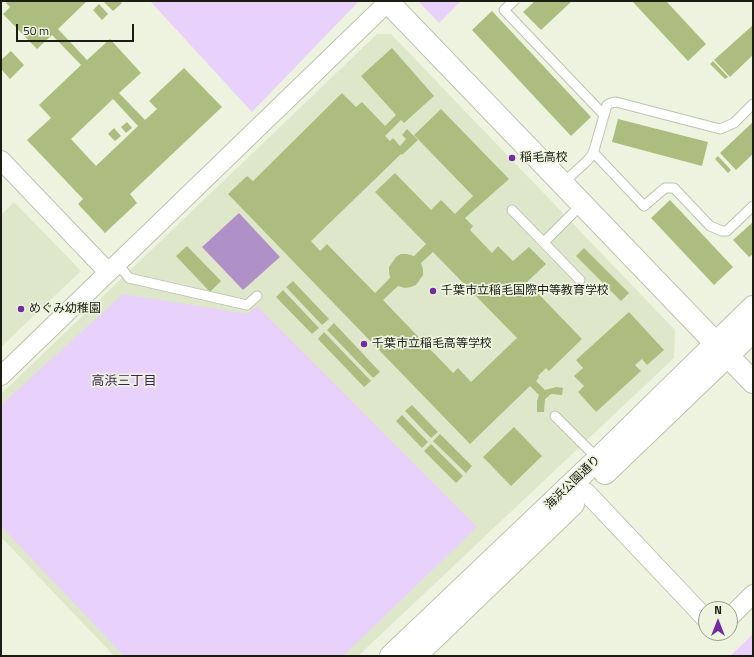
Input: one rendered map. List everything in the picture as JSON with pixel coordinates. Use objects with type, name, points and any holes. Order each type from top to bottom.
[{"type":"street","points":[[1,376],[388,1],[753,382]]},
{"type":"street","points":[[1,160],[113,268]]},
{"type":"street","name":"海浜公園通り","points":[[415,656],[586,492],[721,349],[753,307]]},
{"type":"street","name":"海浜公園通り","points":[[391,656],[598,459],[721,349],[753,331]]},
{"type":"street","points":[[586,492],[698,611]]},
{"type":"street","points":[[738,609],[753,594]]},
{"type":"lane","points":[[514,1],[504,10],[604,115]]},
{"type":"lane","points":[[563,183],[587,161],[593,152],[607,105],[616,102],[720,129],[727,127],[734,122],[753,104]]},
{"type":"lane","points":[[593,152],[644,206],[665,188],[674,188],[710,226],[722,231],[727,231],[753,206]]},
{"type":"lane","points":[[544,242],[583,203]]},
{"type":"lane","points":[[512,210],[580,280]]},
{"type":"lane","points":[[113,268],[129,278],[247,305],[257,296]]},
{"type":"lane","points":[[555,416],[598,459]]},
{"type":"shaded area","points":[[150,1],[359,1],[252,112]]},
{"type":"shaded area","points":[[418,1],[461,1],[439,23]]},
{"type":"shaded area","name":"千葉市立稲毛高等学校","points":[[377,34],[391,34],[675,330],[674,358],[358,656],[114,656],[1,537],[1,394]]},
{"type":"shaded area","name":"めぐみ幼稚園","points":[[14,202],[81,271],[1,347],[1,215]]},
{"type":"shaded area","points":[[239,213],[280,257],[243,290],[202,247]]},
{"type":"shaded area","points":[[123,294],[248,314],[257,306],[477,527],[343,656],[124,656],[1,526],[1,405]]},
{"type":"shaded area","points":[[753,634],[753,656],[730,656]]},
{"type":"building","points":[[8,1],[87,1],[58,29],[87,60],[110,39],[141,73],[119,93],[145,120],[157,109],[149,101],[184,68],[222,107],[130,194],[137,203],[105,233],[78,204],[83,199],[27,140],[51,118],[39,105],[81,65],[52,35],[37,49],[3,14],[10,7],[6,3]],"holes":[[[113,99],[138,126],[96,166],[71,139]]]},
{"type":"building","points":[[103,1],[120,1],[122,3],[113,11]]},
{"type":"building","points":[[535,1],[572,1],[541,30],[523,12]]},
{"type":"building","points":[[632,1],[666,1],[706,44],[688,61]]},
{"type":"building","points":[[99,4],[108,14],[102,20],[93,10]]},
{"type":"building","points":[[492,11],[591,117],[571,136],[472,30]]},
{"type":"building","points":[[753,25],[753,55],[730,77],[714,60]]},
{"type":"building","points":[[392,48],[434,96],[404,123],[401,120],[385,136],[390,141],[393,138],[400,146],[406,139],[402,135],[407,129],[418,140],[402,155],[401,154],[311,241],[320,251],[327,244],[375,293],[390,278],[389,267],[396,257],[401,254],[414,256],[426,244],[375,192],[395,173],[431,210],[441,200],[455,214],[473,196],[414,135],[441,109],[509,179],[465,218],[473,226],[470,230],[492,253],[498,246],[513,261],[529,247],[546,264],[527,282],[582,339],[549,371],[546,368],[538,376],[539,377],[536,381],[545,390],[556,387],[563,388],[562,395],[551,394],[545,399],[544,412],[537,412],[537,401],[539,395],[530,386],[470,444],[228,194],[247,176],[253,181],[342,93],[356,107],[362,102],[385,126],[396,115],[361,76]],"holes":[[[433,252],[517,338],[471,382],[458,368],[453,373],[383,300],[398,286],[405,288],[416,285],[423,275],[421,263]]]},
{"type":"building","points":[[11,51],[24,65],[10,79],[1,69],[1,60]]},
{"type":"building","points":[[713,61],[728,77],[725,79],[710,64]]},
{"type":"building","points":[[618,119],[708,142],[702,166],[612,142]]},
{"type":"building","points":[[127,122],[132,128],[126,133],[121,127]]},
{"type":"building","points":[[753,122],[753,154],[736,170],[720,153]]},
{"type":"building","points":[[114,128],[121,136],[115,141],[108,134]]},
{"type":"building","points":[[718,156],[731,170],[728,173],[715,159]]},
{"type":"building","points":[[670,200],[733,267],[714,285],[651,218]]},
{"type":"building","points":[[753,222],[753,254],[749,257],[733,240]]},
{"type":"building","points":[[187,246],[221,281],[210,292],[176,256]]},
{"type":"building","points":[[584,248],[629,293],[621,301],[576,256]]},
{"type":"building","points":[[293,281],[329,319],[322,325],[286,287]]},
{"type":"building","points":[[283,290],[319,328],[312,334],[276,297]]},
{"type":"building","points":[[629,312],[664,350],[647,365],[642,359],[635,365],[641,371],[596,412],[578,392],[584,386],[574,376],[583,368],[576,360]]},
{"type":"building","points":[[334,323],[380,372],[373,378],[327,330]]},
{"type":"building","points":[[324,332],[371,381],[364,387],[318,339]]},
{"type":"building","points":[[412,405],[438,432],[431,438],[405,411]]},
{"type":"building","points":[[402,415],[428,442],[422,448],[396,421]]},
{"type":"building","points":[[514,427],[542,456],[511,486],[483,457]]},
{"type":"building","points":[[440,434],[472,466],[466,473],[433,441]]},
{"type":"building","points":[[431,444],[463,476],[456,483],[424,451]]},
{"type":"place","name":"稲毛高校","points":[[512,158]]},
{"type":"place","name":"千葉市立稲毛国際中等教育学校","points":[[433,291]]},
{"type":"place","name":"めぐみ幼稚園","points":[[21,309]]},
{"type":"place","name":"千葉市立稲毛高等学校","points":[[364,344]]},
{"type":"district","name":"高浜三丁目","points":[[124,382]]}]
